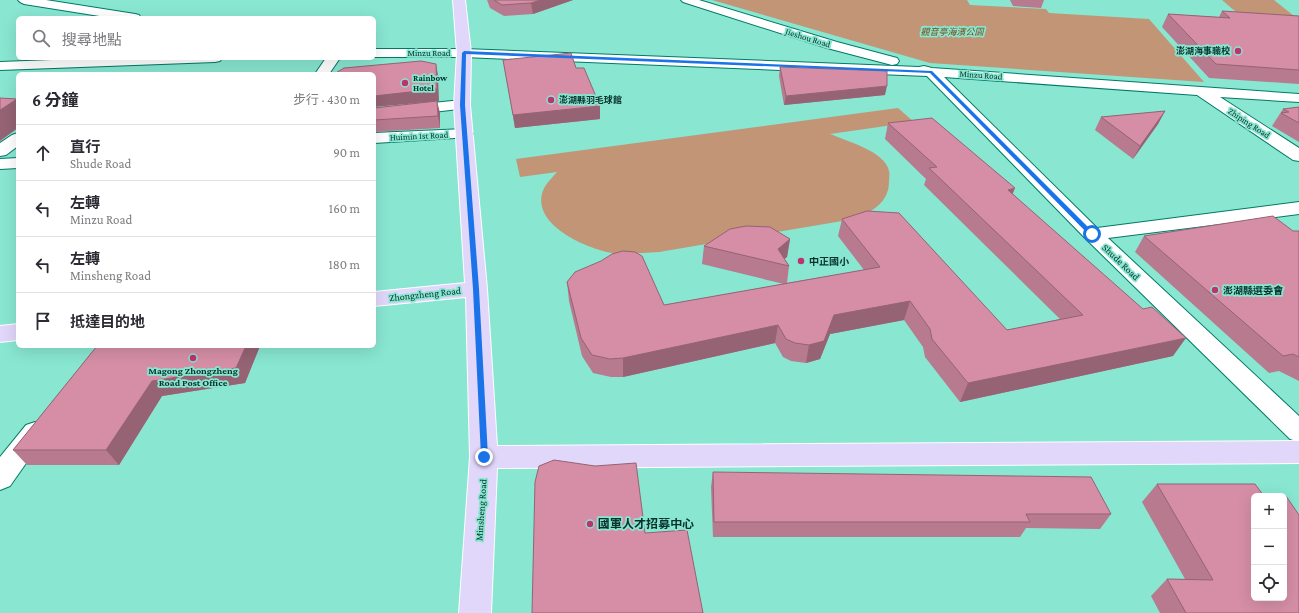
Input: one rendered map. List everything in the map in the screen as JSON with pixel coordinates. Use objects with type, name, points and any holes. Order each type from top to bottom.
[{"type":"main road","name":"Minsheng Road","points":[[459,0],[464,53],[462,105],[476,289],[484,457],[475,613]]},
{"type":"main road","name":"Zhongzheng Road","points":[[376,299],[476,289]]},
{"type":"main road","points":[[0,334],[16,332]]},
{"type":"main road","points":[[484,457],[1299,452]]},
{"type":"street","points":[[24,0],[123,16]]},
{"type":"street","name":"Jieshou Road","points":[[686,0],[832,45],[931,72]]},
{"type":"street","name":"Minzu Road","points":[[376,53],[464,53],[931,72],[1299,98]]},
{"type":"street","points":[[0,66],[166,60]]},
{"type":"street","points":[[323,72],[332,60]]},
{"type":"street","points":[[105,72],[118,62]]},
{"type":"street","name":"Shude Road","points":[[931,72],[1092,234],[1299,432]]},
{"type":"street","name":"Zhiping Road","points":[[1200,91],[1299,156]]},
{"type":"street","points":[[376,114],[462,105]]},
{"type":"street","name":"Huimin 1st Road","points":[[376,138],[464,134]]},
{"type":"street","points":[[0,151],[16,139]]},
{"type":"street","points":[[0,164],[16,163]]},
{"type":"street","points":[[1092,234],[1299,208]]},
{"type":"street","points":[[0,478],[47,415]]},
{"type":"green space","name":"觀音亭海濱公園","points":[[712,0],[967,0],[970,5],[1046,9],[1049,13],[1149,19],[1204,82],[930,63]]},
{"type":"green space","points":[[1222,0],[1274,0],[1299,20],[1249,23]]},
{"type":"green space","points":[[898,108],[914,122],[830,134],[873,152],[886,164],[889,171],[887,194],[884,199],[876,207],[860,218],[659,252],[613,253],[602,251],[590,247],[565,234],[554,226],[546,216],[542,206],[542,194],[544,188],[557,172],[520,177],[516,159]]},
{"type":"building","points":[[494,0],[541,0],[531,3],[502,5]]},
{"type":"building","points":[[1222,11],[1299,16],[1299,70],[1216,64],[1168,14],[1230,18]]},
{"type":"building","name":"澎湖縣羽毛球館","points":[[571,53],[576,68],[584,68],[600,106],[513,115],[503,60]]},
{"type":"building","points":[[421,61],[436,64],[437,89],[376,96],[376,72],[337,72],[344,68]]},
{"type":"building","points":[[780,67],[887,71],[887,86],[786,96]]},
{"type":"building","points":[[0,98],[16,99],[16,100],[0,110]]},
{"type":"building","points":[[437,101],[438,116],[376,120],[376,108]]},
{"type":"building","points":[[1299,107],[1299,123],[1281,113],[1289,112],[1283,109]]},
{"type":"building","points":[[1165,111],[1140,146],[1101,117]]},
{"type":"building","points":[[932,118],[1015,188],[1008,190],[1143,309],[1152,307],[1186,338],[968,383],[932,339],[930,329],[910,301],[834,315],[824,341],[809,345],[795,343],[786,339],[778,325],[623,358],[610,359],[592,355],[581,338],[567,282],[575,272],[601,261],[612,254],[623,251],[635,252],[642,256],[664,305],[880,267],[842,219],[867,211],[899,213],[1007,330],[1083,315],[929,168],[937,167],[888,123]]},
{"type":"building","points":[[1273,216],[1293,231],[1299,231],[1299,357],[1293,354],[1283,356],[1144,236]]},
{"type":"building","points":[[746,226],[770,227],[790,239],[778,249],[789,266],[704,246],[730,229]]},
{"type":"building","points":[[95,348],[245,348],[236,368],[152,381],[106,450],[13,450]]},
{"type":"building","name":"國軍人才招募中心","points":[[554,460],[595,466],[636,463],[645,533],[687,530],[703,613],[532,613],[535,482],[539,466]]},
{"type":"building","points":[[713,472],[1091,477],[1111,514],[1026,514],[1030,522],[714,522]]},
{"type":"building","points":[[1157,484],[1255,484],[1262,493],[1251,493],[1251,601],[1287,601],[1287,497],[1299,515],[1299,613],[1186,613],[1167,579],[1213,580]]},
{"type":"place","name":"澎湖海事職校","points":[[1238,51]]},
{"type":"place","name":"Rainbow Hotel","points":[[405,83]]},
{"type":"place","name":"澎湖縣羽毛球館","points":[[551,100]]},
{"type":"place","name":"中正國小","points":[[801,261]]},
{"type":"place","name":"澎湖縣選委會","points":[[1215,290]]},
{"type":"place","name":"Magong Zhongzheng Road Post Office","points":[[193,358]]},
{"type":"place","name":"國軍人才招募中心","points":[[590,524]]},
{"type":"route","points":[[484,457],[476,289],[462,105],[464,53],[931,72],[1092,234]]}]
